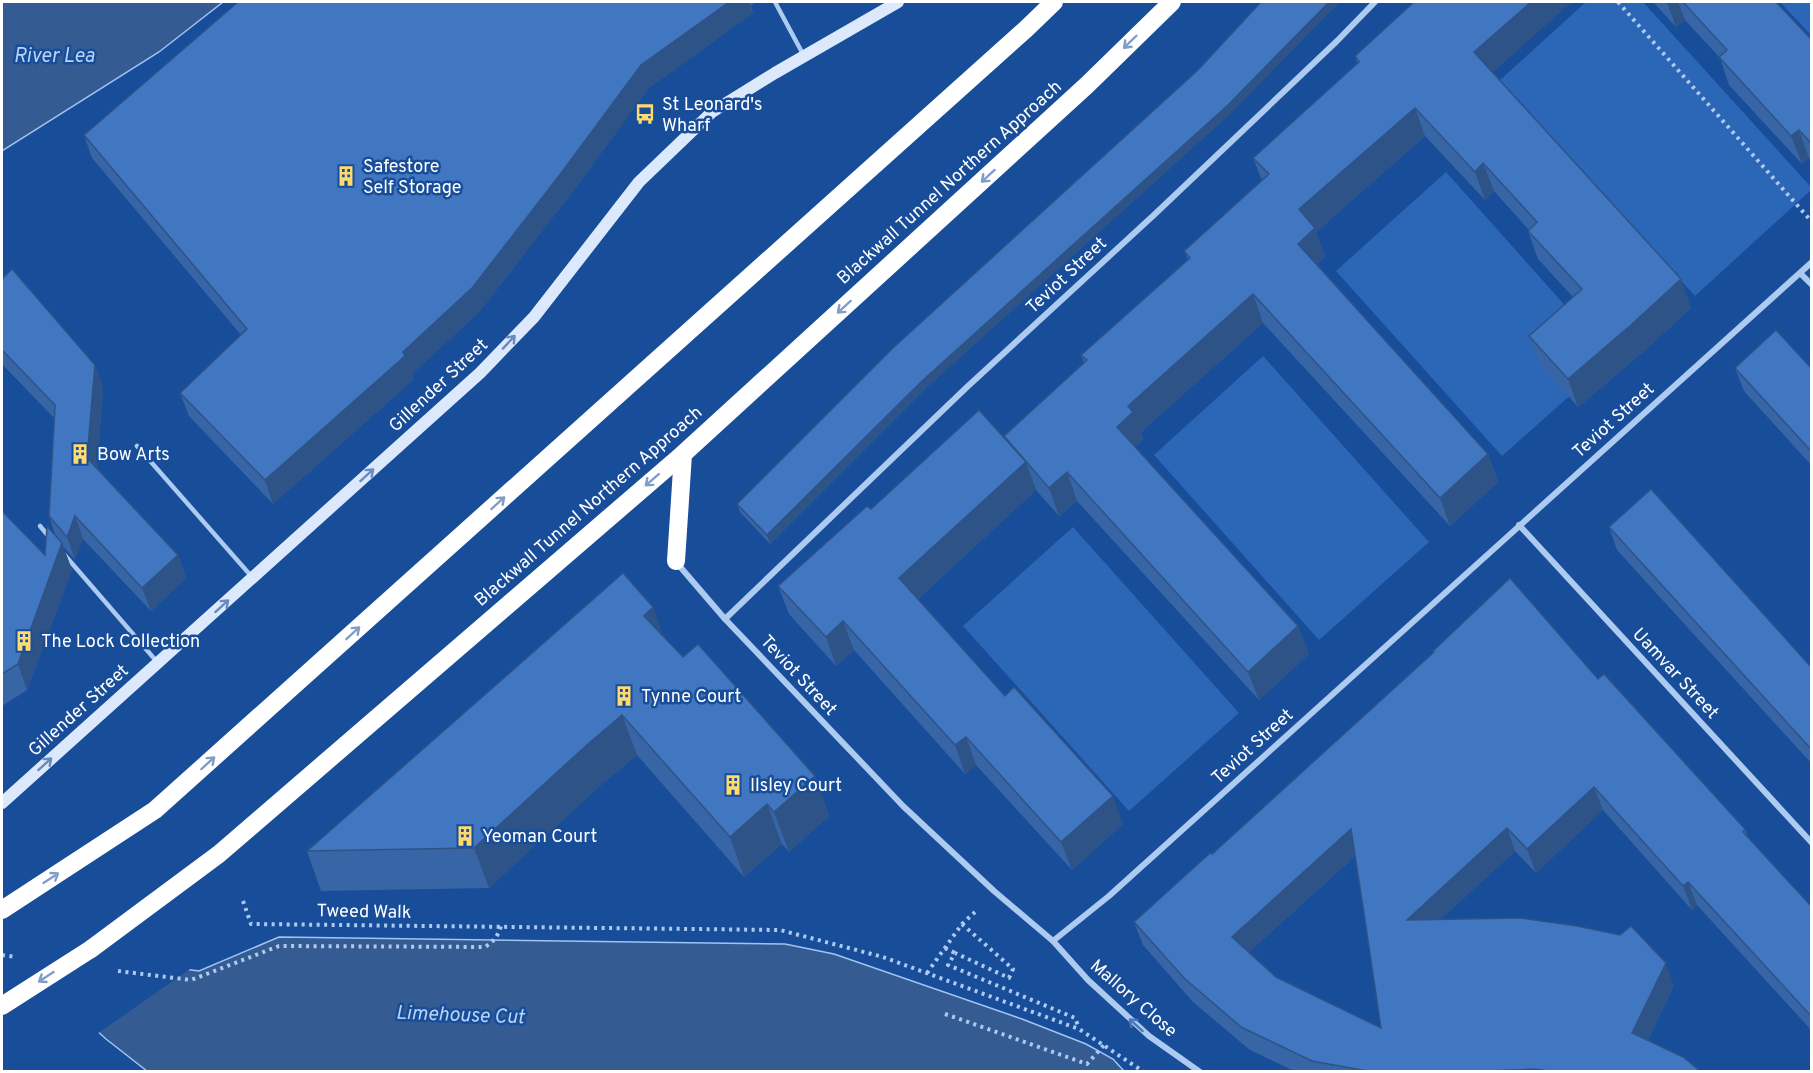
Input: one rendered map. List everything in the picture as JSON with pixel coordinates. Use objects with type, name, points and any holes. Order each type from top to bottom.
[{"type":"highway","points":[[2,910],[155,810],[1054,2]]},
{"type":"highway","name":"Blackwall Tunnel Northern Approach","points":[[2,1006],[91,949],[219,854],[683,453],[1078,93],[1172,2]]},
{"type":"highway","points":[[676,561],[683,453]]},
{"type":"street","name":"Gillender Street","points":[[2,803],[480,373],[534,316],[639,182],[712,112],[898,2]]},
{"type":"street","name":"Teviot Street","points":[[725,619],[967,387],[1155,214],[1375,2]]},
{"type":"street","name":"Teviot Street","points":[[676,561],[725,619],[903,806],[994,891],[1053,941],[1109,896],[1812,262]]},
{"type":"street","points":[[1800,273],[1812,285]]},
{"type":"street","name":"Uamvar Street","points":[[1519,525],[1812,843]]},
{"type":"street","name":"Mallory Close","points":[[1053,941],[1088,980],[1149,1036],[1200,1071]]},
{"type":"lane","points":[[775,2],[804,56]]},
{"type":"lane","points":[[137,446],[253,578]]},
{"type":"lane","points":[[40,526],[55,543]]},
{"type":"lane","points":[[62,552],[158,663]]},
{"type":"path","points":[[1618,2],[1812,222]]},
{"type":"path","name":"Tweed Walk","points":[[243,901],[251,924],[501,926]]},
{"type":"path","points":[[927,973],[962,924],[1013,969],[1009,978],[945,948]]},
{"type":"path","points":[[191,980],[279,946],[485,946],[494,941],[501,926],[780,930],[883,957],[1079,1029],[1144,1071]]},
{"type":"path","points":[[955,953],[948,965],[1076,1018],[1079,1029]]},
{"type":"path","points":[[945,1014],[1087,1064],[1104,1045]]},
{"type":"shaded area","points":[[1586,2],[1643,2],[1811,187],[1811,190],[1695,296],[1499,81]]},
{"type":"shaded area","points":[[1780,2],[1811,2],[1811,35]]},
{"type":"shaded area","points":[[1446,172],[1612,358],[1502,456],[1336,271]]},
{"type":"shaded area","points":[[1263,356],[1429,542],[1319,640],[1154,455]]},
{"type":"shaded area","points":[[1073,527],[1239,713],[1129,811],[963,626]]},
{"type":"water","name":"River Lea","points":[[2,2],[223,2],[159,52],[2,151]]},
{"type":"water","name":"Limehouse Cut","points":[[279,937],[785,944],[834,954],[1022,1019],[1086,1044],[1113,1059],[1124,1071],[147,1071],[106,1039],[2,944],[199,971]]},
{"type":"pier","points":[[2,941],[193,967],[97,1034],[92,1030],[2,1017]]},
{"type":"building","name":"Safestore Self Storage","points":[[238,2],[729,2],[641,65],[472,288],[403,352],[405,356],[265,480],[180,393],[247,329],[84,135]]},
{"type":"building","points":[[1261,2],[1329,2],[1228,105],[922,381],[767,535],[737,504],[894,347],[1198,70]]},
{"type":"building","points":[[1414,2],[1531,2],[1474,52],[1681,279],[1568,379],[1529,336],[1582,289],[1528,231],[1537,222],[1483,163],[1475,172],[1415,108],[1299,209],[1315,228],[1298,244],[1488,454],[1440,498],[1253,294],[1128,406],[1133,412],[1117,427],[1298,626],[1248,672],[1067,472],[1049,488],[1004,436],[1087,360],[1081,355],[1190,258],[1184,251],[1269,174],[1253,158],[1359,62],[1355,56]]},
{"type":"building","points":[[1683,2],[1776,2],[1812,40],[1812,144],[1799,130],[1791,136],[1719,57],[1727,50]]},
{"type":"building","name":"Bow Arts","points":[[12,269],[95,365],[87,458],[178,555],[142,588],[75,516],[67,537],[49,516],[55,405],[2,350],[2,279]]},
{"type":"building","points":[[1776,330],[1812,369],[1812,452],[1735,368]]},
{"type":"building","points":[[979,410],[1026,462],[899,578],[1005,696],[1014,687],[1113,796],[1061,842],[966,737],[955,745],[843,621],[826,637],[778,586],[867,506],[871,509]]},
{"type":"building","points":[[1651,489],[1812,668],[1812,750],[1609,527]]},
{"type":"building","name":"The Lock Collection","points":[[2,511],[45,555],[47,526],[62,543],[18,664],[2,674]]},
{"type":"building","points":[[623,573],[653,607],[644,616],[683,657],[698,644],[815,776],[774,812],[767,804],[730,837],[622,715],[474,848],[307,851]]},
{"type":"building","points":[[1510,578],[1598,679],[1604,674],[1745,829],[1743,832],[1812,907],[1812,1017],[1688,882],[1683,886],[1594,787],[1527,849],[1507,828],[1407,920],[1520,918],[1620,935],[1631,926],[1666,963],[1632,1033],[1683,1057],[1700,1071],[1548,1071],[1535,1069],[1367,1071],[1312,1061],[1241,1027],[1184,978],[1134,922],[1210,853],[1212,854]],"holes":[[[1351,829],[1381,1028],[1276,977],[1232,937]]]},
{"type":"place","name":"St Leonard's Wharf","points":[[645,114]]},
{"type":"place","name":"Safestore Self Storage","points":[[346,176]]},
{"type":"place","name":"Bow Arts","points":[[80,454]]},
{"type":"place","name":"The Lock Collection","points":[[24,641]]},
{"type":"place","name":"Tynne Court","points":[[624,696]]},
{"type":"place","name":"Ilsley Court","points":[[733,785]]},
{"type":"place","name":"Yeoman Court","points":[[465,836]]}]
